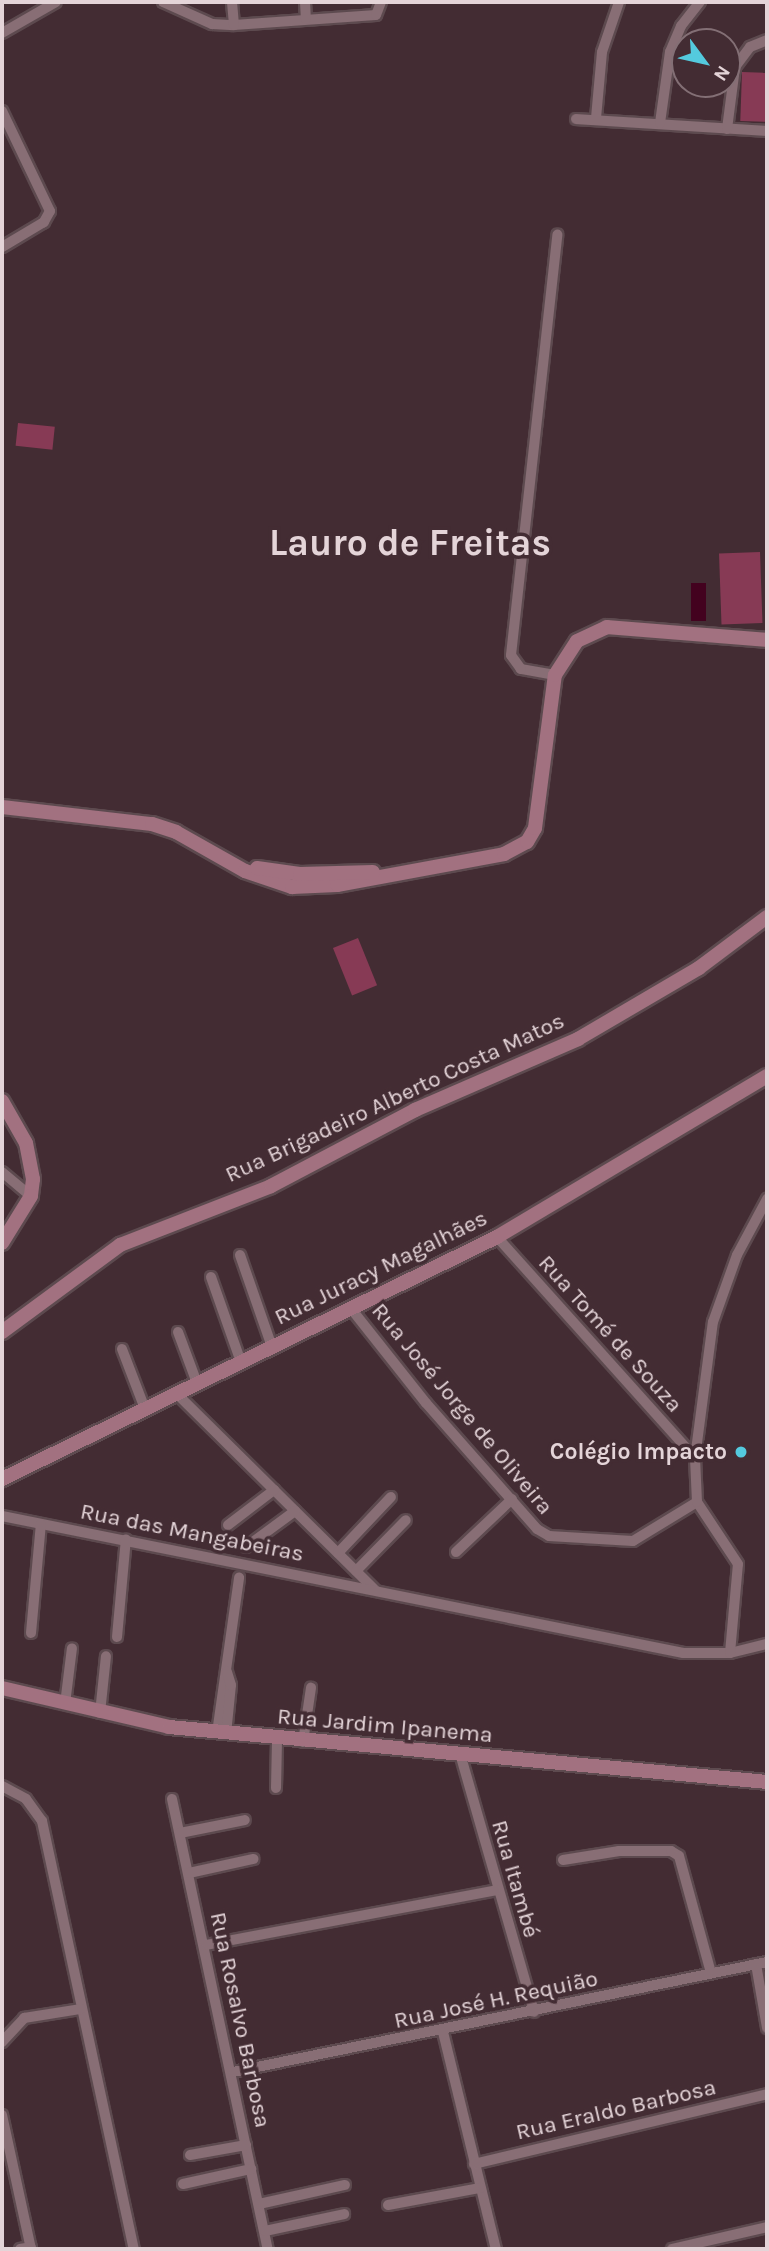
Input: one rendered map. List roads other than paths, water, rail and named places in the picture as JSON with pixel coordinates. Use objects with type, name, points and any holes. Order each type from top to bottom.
[{"type":"street","points":[[2,33],[56,2]]},
{"type":"street","points":[[163,2],[212,24],[234,25],[376,16],[380,2]]},
{"type":"street","points":[[232,2],[234,25]]},
{"type":"street","points":[[305,2],[306,19]]},
{"type":"street","points":[[596,118],[602,52],[619,2]]},
{"type":"street","points":[[660,123],[670,52],[681,26],[700,2]]},
{"type":"street","points":[[727,129],[735,67],[750,47],[767,40]]},
{"type":"street","points":[[2,111],[50,203],[44,222],[2,247]]},
{"type":"street","points":[[576,119],[596,118],[767,131]]},
{"type":"street","points":[[555,675],[521,669],[511,655],[557,235]]},
{"type":"street","points":[[2,807],[152,824],[176,832],[211,854],[268,881],[392,873],[504,853],[527,842],[541,810],[555,675],[577,641],[607,627],[767,640]]},
{"type":"street","name":"Rua Brigadeiro Alberto Costa Matos","points":[[2,1332],[120,1245],[271,1186],[415,1110],[578,1039],[699,968],[767,917]]},
{"type":"street","name":"Rua Juracy Magalhães","points":[[2,1479],[272,1347],[353,1311],[497,1237],[767,1076]]},
{"type":"street","points":[[2,1101],[33,1167],[31,1196],[2,1243]]},
{"type":"street","points":[[2,1172],[31,1196]]},
{"type":"street","points":[[730,1653],[738,1564],[697,1502],[695,1458],[713,1322],[737,1255],[767,1199]]},
{"type":"street","name":"Rua Tomé de Souza","points":[[497,1237],[695,1458]]},
{"type":"street","points":[[240,1255],[272,1347]]},
{"type":"street","points":[[211,1277],[241,1362]]},
{"type":"street","name":"Rua José Jorge de Oliveira","points":[[353,1311],[512,1499],[549,1536],[616,1543],[648,1535],[697,1502]]},
{"type":"street","points":[[178,1332],[197,1383]]},
{"type":"street","points":[[122,1349],[145,1409]]},
{"type":"street","name":"Rua das Mangabeiras","points":[[176,1393],[374,1589]]},
{"type":"street","points":[[228,1525],[274,1490]]},
{"type":"street","points":[[338,1553],[391,1497]]},
{"type":"street","points":[[456,1552],[512,1499]]},
{"type":"street","points":[[246,1547],[295,1511]]},
{"type":"street","name":"Rua das Mangabeiras","points":[[2,1516],[683,1653],[730,1653],[767,1644]]},
{"type":"street","points":[[356,1571],[406,1520]]},
{"type":"street","points":[[31,1633],[41,1524]]},
{"type":"street","points":[[117,1637],[125,1539]]},
{"type":"street","points":[[221,1734],[231,1685],[227,1672],[239,1578]]},
{"type":"street","points":[[65,1704],[72,1648]]},
{"type":"street","points":[[100,1713],[106,1656]]},
{"type":"street","name":"Rua Jardim Ipanema","points":[[2,1688],[100,1713],[221,1734],[767,1782]]},
{"type":"street","points":[[303,1742],[311,1688]]},
{"type":"street","points":[[276,1739],[276,1788]]},
{"type":"street","name":"Rua Itambé","points":[[461,1757],[496,1890],[534,2012]]},
{"type":"street","points":[[2,1786],[26,1799],[42,1821],[134,2249]]},
{"type":"street","name":"Rua Rosalvo Barbosa","points":[[172,1799],[206,1945],[268,2249]]},
{"type":"street","points":[[180,1833],[245,1820]]},
{"type":"street","points":[[562,1860],[619,1851],[671,1852],[680,1856],[711,1973]]},
{"type":"street","points":[[190,1873],[253,1859]]},
{"type":"street","points":[[206,1945],[496,1890]]},
{"type":"street","name":"Rua José H. Requião","points":[[233,2073],[443,2032],[767,1962]]},
{"type":"street","points":[[755,1965],[767,2028]]},
{"type":"street","points":[[2,2042],[24,2018],[81,2009]]},
{"type":"street","points":[[443,2032],[496,2249]]},
{"type":"street","name":"Rua Eraldo Barbosa","points":[[474,2164],[767,2094]]},
{"type":"street","points":[[2,2115],[6,2154],[27,2248]]},
{"type":"street","points":[[190,2155],[246,2145]]},
{"type":"street","points":[[183,2183],[251,2169]]},
{"type":"street","points":[[259,2204],[345,2185]]},
{"type":"street","points":[[388,2205],[480,2188]]},
{"type":"street","points":[[265,2231],[344,2214]]},
{"type":"street","points":[[672,2249],[767,2227]]},
{"type":"place","name":"Colégio Impacto","points":[[741,1452]]},
{"type":"district","name":"Lauro de Freitas","points":[[410,543]]}]
